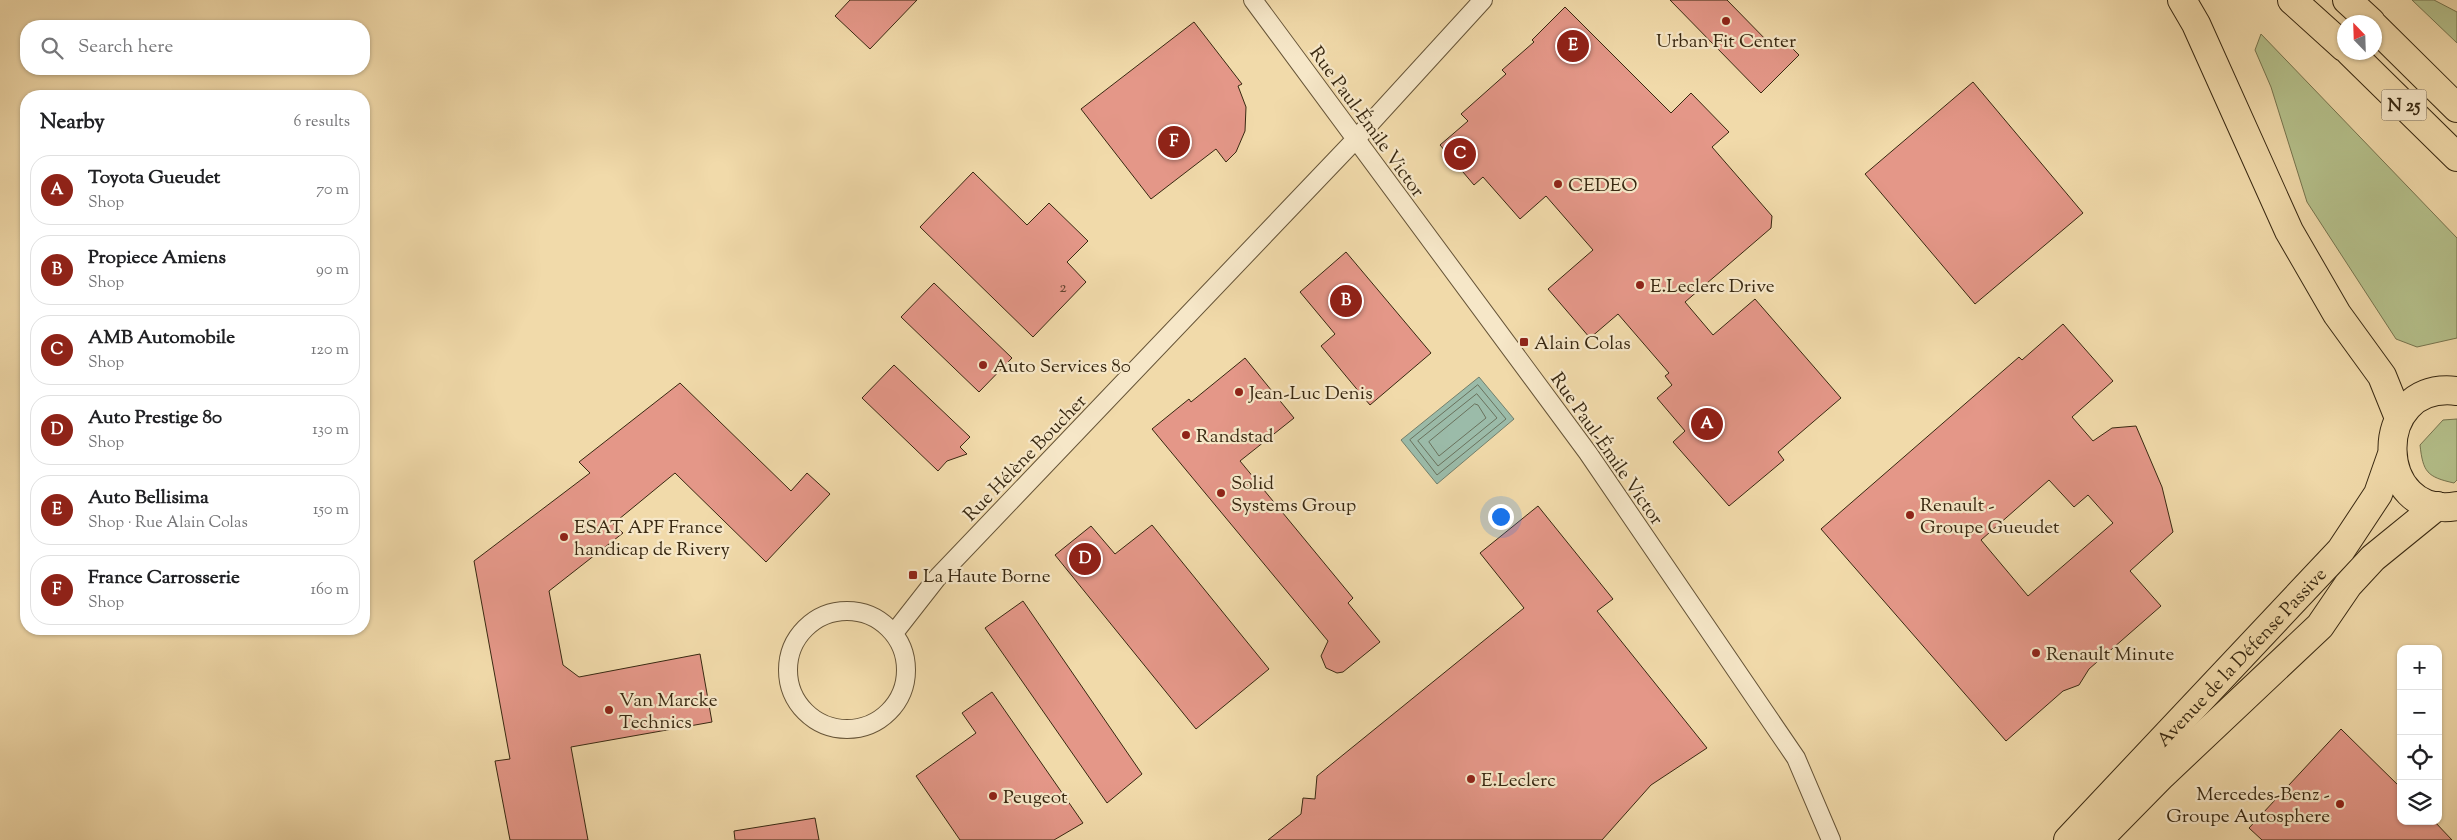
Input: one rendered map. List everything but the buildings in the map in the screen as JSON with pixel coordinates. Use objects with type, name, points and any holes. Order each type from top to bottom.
[{"type":"main road","points":[[2182,0],[2196,24],[2289,231],[2337,314],[2382,376],[2399,418],[2412,403],[2429,393],[2454,389]]},
{"type":"main road","points":[[2292,0],[2337,41]]},
{"type":"main road","points":[[2347,0],[2363,15]]},
{"type":"main road","name":"N 25","points":[[2382,34],[2457,108]]},
{"type":"main road","name":"N 25","points":[[2358,60],[2457,157]]},
{"type":"main road","name":"Avenue de la Défense Passive","points":[[2068,840],[2341,550],[2378,494],[2391,457],[2392,437],[2399,418]]},
{"type":"main road","points":[[2391,457],[2395,471],[2402,483],[2423,501],[2447,506]]},
{"type":"main road","name":"Avenue de la Défense Passive","points":[[2098,840],[2162,775],[2320,626],[2348,585],[2373,558],[2447,506]]},
{"type":"street","name":"Rue Paul-Émile Victor","points":[[1253,0],[1588,454],[1796,758],[1831,840]]},
{"type":"street","name":"Rue Hélène Boucher","points":[[894,633],[937,578],[1355,140],[1484,0]]},
{"type":"street","points":[[845,610],[864,612],[881,620],[894,633],[904,651],[907,671],[903,691],[893,708],[877,722],[858,728],[837,729],[818,722],[802,709],[792,692],[787,672],[790,654],[797,637],[810,623],[827,614],[845,610]]},
{"type":"green space","points":[[2412,0],[2434,0],[2457,12],[2457,43]]},
{"type":"green space","points":[[2261,34],[2457,238],[2457,338],[2417,347],[2396,339],[2307,202],[2271,87],[2255,50]]},
{"type":"green space","points":[[2457,419],[2457,480],[2454,483],[2438,478],[2428,472],[2423,461],[2420,445],[2443,420]]},
{"type":"water","points":[[1479,377],[1514,419],[1437,484],[1401,440]]},
{"type":"place","name":"Urban Fit Center","points":[[1726,21]]},
{"type":"place","name":"Auto Bellisima","points":[[1573,46]]},
{"type":"place","name":"France Carrosserie","points":[[1174,142]]},
{"type":"place","name":"AMB Automobile","points":[[1460,154]]},
{"type":"place","name":"CEDEO","points":[[1558,184]]},
{"type":"place","name":"E.Leclerc Drive","points":[[1640,285]]},
{"type":"place","name":"Propiece Amiens","points":[[1346,301]]},
{"type":"place","name":"Alain Colas","points":[[1524,342]]},
{"type":"place","name":"Auto Services 80","points":[[983,365]]},
{"type":"place","name":"Jean-Luc Denis","points":[[1239,392]]},
{"type":"place","name":"Toyota Gueudet","points":[[1707,424]]},
{"type":"place","name":"Randstad","points":[[1186,435]]},
{"type":"place","name":"Solid Systems Group","points":[[1221,493]]},
{"type":"place","name":"Renault - Groupe Gueudet","points":[[1910,515]]},
{"type":"place","name":"ESAT APF France handicap de Rivery","points":[[564,537]]},
{"type":"place","name":"Auto Prestige 80","points":[[1085,559]]},
{"type":"place","name":"La Haute Borne","points":[[913,575]]},
{"type":"place","name":"Renault Minute","points":[[2036,653]]},
{"type":"place","name":"Van Marcke Technics","points":[[609,710]]},
{"type":"place","name":"E.Leclerc","points":[[1471,779]]},
{"type":"place","name":"Peugeot","points":[[993,796]]},
{"type":"place","name":"Mercedes-Benz - Groupe Autosphere","points":[[2340,804]]}]
